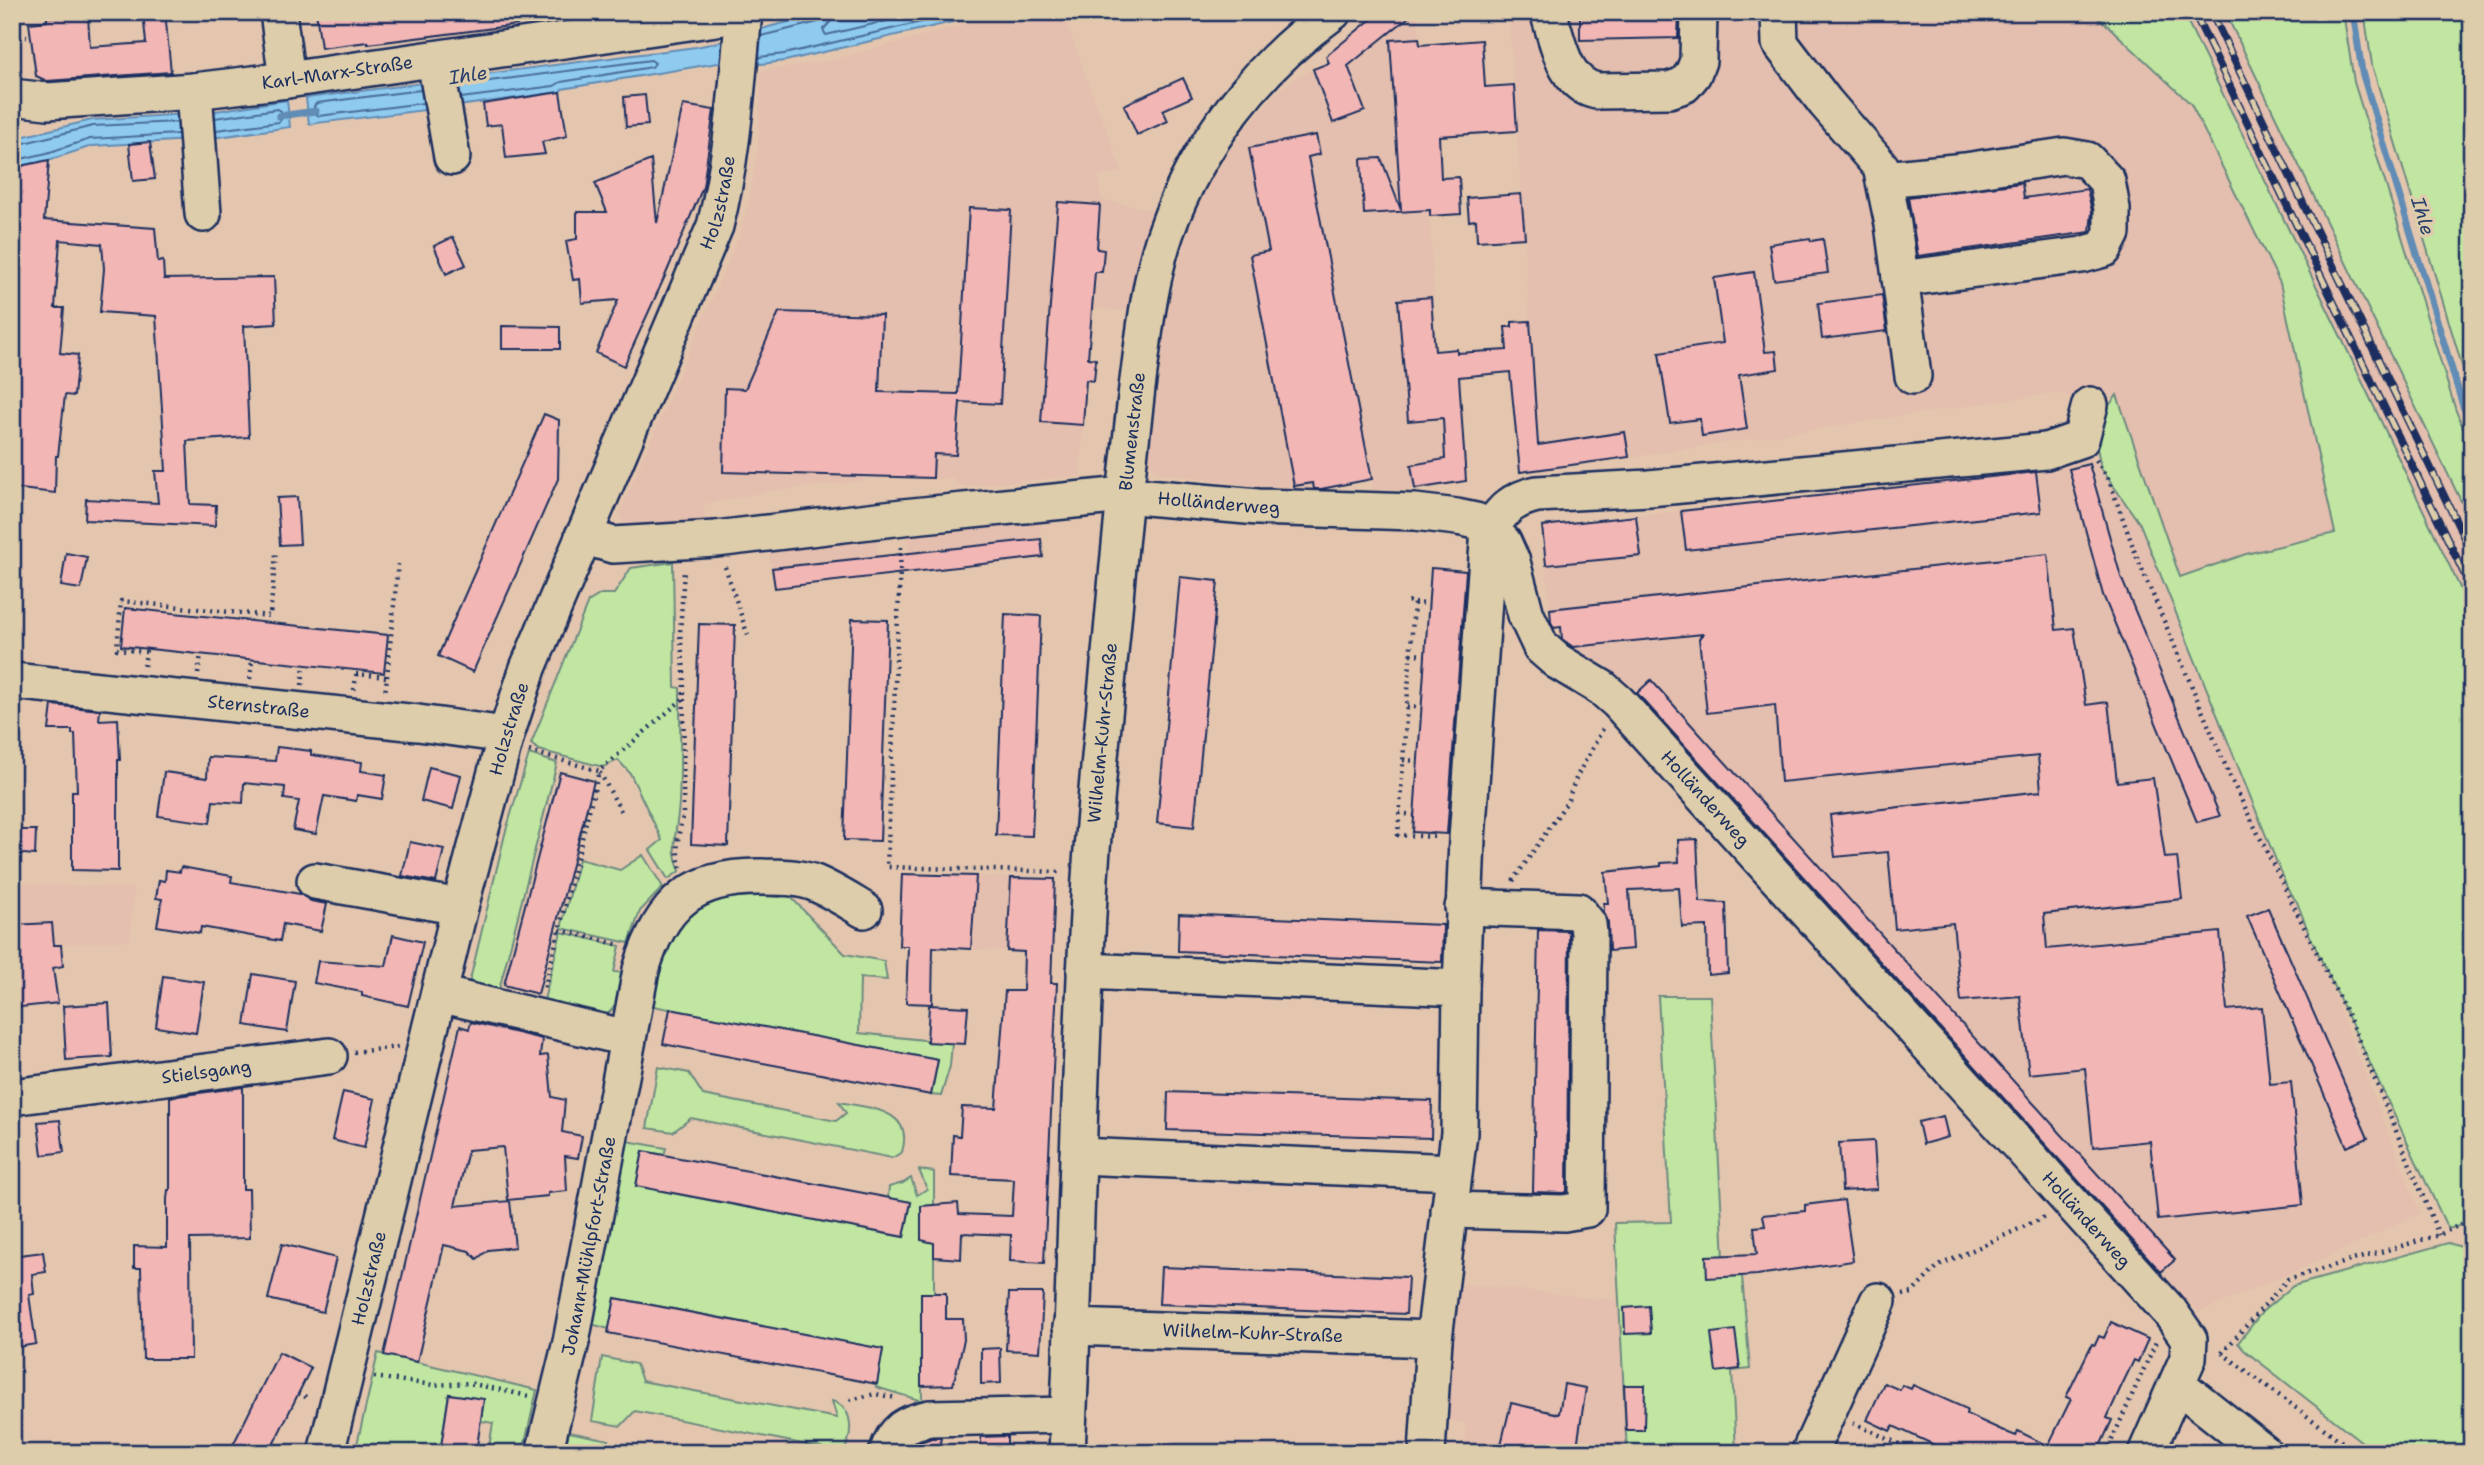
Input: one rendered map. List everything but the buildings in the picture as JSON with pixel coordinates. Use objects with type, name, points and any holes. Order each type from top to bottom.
[{"type":"street","points":[[278,12],[287,80]]},
{"type":"street","name":"Blumenstraße","points":[[583,536],[613,545],[700,540],[1124,495],[1153,281],[1165,234],[1182,190],[1206,148],[1270,65],[1305,32],[1333,12]]},
{"type":"street","points":[[1548,12],[1570,74],[1586,89],[1597,91],[1669,90],[1684,85],[1693,74],[1698,61],[1699,12]]},
{"type":"street","points":[[1779,12],[1780,43],[1825,103],[1881,167],[1893,225],[1913,376]]},
{"type":"street","name":"Karl-Marx-Straße","points":[[12,97],[196,114],[287,80],[438,83],[743,17]]},
{"type":"street","name":"Holzstraße","points":[[326,1453],[460,907],[514,742],[528,668],[715,226],[739,71],[743,17]]},
{"type":"street","points":[[438,83],[452,157]]},
{"type":"street","points":[[196,114],[203,214]]},
{"type":"street","points":[[1884,179],[1965,171],[2064,156],[2087,160],[2107,181],[2112,209],[2112,233],[2104,249],[2082,255],[1900,279]]},
{"type":"street","points":[[1427,1453],[1434,1339],[1459,1133],[1461,988],[1479,908],[1467,839],[1489,529],[1504,509],[1519,498],[1536,494],[1649,488],[2046,451],[2081,439],[2090,405]]},
{"type":"street","name":"Holländerweg","points":[[1124,495],[1258,507],[1415,512],[1476,521],[1489,529],[1503,542],[1512,562],[1526,615],[1541,647],[1618,702],[2073,1202],[2180,1325]]},
{"type":"street","name":"Wilhelm-Kuhr-Straße","points":[[1067,1453],[1091,873],[1124,495]]},
{"type":"street","name":"Sternstraße","points":[[12,681],[443,726],[514,742]]},
{"type":"street","name":"Johann-Mühlpfort-Straße","points":[[544,1453],[570,1342],[641,970],[653,934],[671,909],[693,891],[721,879],[739,876],[795,877],[814,883],[864,910]]},
{"type":"street","points":[[315,881],[460,907]]},
{"type":"street","points":[[1449,1210],[1564,1213],[1587,1209],[1590,934],[1587,925],[1578,911],[1479,908]]},
{"type":"street","points":[[1086,971],[1461,988]]},
{"type":"street","points":[[439,994],[628,1038]]},
{"type":"street","name":"Stielsgang","points":[[12,1097],[329,1056]]},
{"type":"street","points":[[1078,1156],[1454,1172]]},
{"type":"street","points":[[1816,1451],[1826,1412],[1878,1301]]},
{"type":"street","points":[[2146,1453],[2188,1359],[2180,1325]]},
{"type":"street","name":"Wilhelm-Kuhr-Straße","points":[[1071,1327],[1434,1339]]},
{"type":"street","points":[[2177,1384],[2264,1453]]},
{"type":"street","points":[[887,1453],[892,1437],[909,1422],[929,1418],[1069,1415]]},
{"type":"path","points":[[12,36],[27,37]]},
{"type":"path","points":[[2081,439],[2108,478],[2136,555],[2227,768],[2352,1024],[2439,1235]]},
{"type":"path","points":[[903,517],[887,867],[1091,873]]},
{"type":"path","points":[[700,540],[749,639]]},
{"type":"path","points":[[693,891],[678,858],[678,835],[683,817],[684,670],[680,634],[700,540]]},
{"type":"path","points":[[146,652],[117,649],[121,601],[270,616],[276,554]]},
{"type":"path","points":[[384,705],[398,564]]},
{"type":"path","points":[[1428,604],[1411,602],[1398,835],[1467,839]]},
{"type":"path","points":[[1410,654],[1425,655]]},
{"type":"path","points":[[356,674],[387,677]]},
{"type":"path","points":[[543,994],[599,771],[684,698]]},
{"type":"path","points":[[1479,908],[1567,802],[1582,765],[1618,702]]},
{"type":"path","points":[[1407,706],[1422,708]]},
{"type":"path","points":[[514,742],[599,771],[621,811]]},
{"type":"path","points":[[1403,760],[1418,761]]},
{"type":"path","points":[[1399,813],[1414,815]]},
{"type":"path","points":[[560,930],[631,947]]},
{"type":"path","points":[[329,1056],[402,1046]]},
{"type":"path","points":[[1878,1301],[1912,1293],[1938,1266],[2073,1202]]},
{"type":"path","points":[[2222,1353],[2288,1279],[2439,1235],[2472,1219]]},
{"type":"path","points":[[2106,1453],[2180,1325],[2357,1453]]},
{"type":"path","points":[[367,1376],[433,1385],[469,1383],[556,1403]]},
{"type":"path","points":[[1826,1412],[1919,1453]]},
{"type":"path","points":[[273,1445],[291,1453]]},
{"type":"shaded area","points":[[1010,12],[1062,12],[1122,172],[1099,176],[1101,200],[1154,210],[1139,256],[1128,311],[1092,308],[1088,358],[1094,381],[1086,381],[1080,476],[958,487],[954,479],[865,476],[862,481],[771,491],[703,504],[705,526],[628,533],[619,514],[740,234],[758,148],[761,71],[828,61]]},
{"type":"shaded area","points":[[1380,12],[1418,12],[1434,297],[1431,298],[1435,351],[1441,378],[1446,483],[1415,489],[1373,491],[1371,479],[1298,491],[1159,473],[1149,463],[1168,306],[1188,233],[1203,195],[1247,127],[1278,91],[1297,77],[1328,63],[1326,55]]},
{"type":"shaded area","points":[[1509,12],[2089,12],[2106,24],[2191,104],[2280,283],[2335,533],[2246,554],[2180,577],[2117,395],[2082,402],[2058,392],[1540,471]]},
{"type":"shaded area","points":[[2183,12],[2225,12],[2472,524],[2472,613],[2341,337]]},
{"type":"shaded area","points":[[2090,458],[2101,468],[2140,524],[2288,890],[2297,902],[2420,1213],[2200,1312],[2157,1276],[1634,696],[1638,691],[1600,662],[1563,648],[1561,628],[1552,628],[1542,526],[2036,472]]},
{"type":"shaded area","points":[[1039,521],[1043,557],[911,572],[907,536]]},
{"type":"shaded area","points":[[876,540],[880,576],[775,588],[768,549]]},
{"type":"shaded area","points":[[902,874],[1055,879],[1052,953],[899,946]]},
{"type":"shaded area","points":[[12,883],[134,888],[130,940],[12,948]]},
{"type":"shaded area","points":[[1455,1283],[1620,1301],[1627,1453],[1464,1453],[1466,1423],[1444,1420]]},
{"type":"green space","points":[[2089,12],[2183,12],[2472,613],[2472,1222],[2448,1229],[2310,936],[2297,902],[2288,890],[2140,524],[2101,468],[2093,427],[2117,395],[2180,577],[2246,554],[2335,533],[2280,283],[2191,104],[2106,24]]},
{"type":"green space","points":[[2225,12],[2343,12],[2354,82],[2456,411],[2472,448],[2472,524]]},
{"type":"green space","points":[[2364,12],[2472,12],[2472,399],[2372,65]]},
{"type":"green space","points":[[673,562],[675,687],[680,688],[680,788],[675,854],[680,871],[668,879],[650,850],[662,840],[630,773],[618,760],[603,767],[539,750],[531,744],[588,602],[601,594],[614,594],[631,568]]},
{"type":"green space","points":[[529,754],[557,763],[498,994],[469,984],[505,834]]},
{"type":"green space","points":[[643,855],[663,887],[640,911],[629,943],[561,928],[579,859],[620,870]]},
{"type":"green space","points":[[781,891],[789,895],[845,954],[884,961],[887,980],[860,978],[859,1033],[952,1043],[950,1066],[941,1096],[931,1095],[938,1060],[653,1006],[667,953],[676,933],[688,917],[704,906],[724,899],[749,896],[780,897]]},
{"type":"green space","points":[[561,932],[620,946],[614,972],[623,973],[620,992],[613,1008],[604,1016],[543,1004]]},
{"type":"green space","points":[[1658,996],[1710,996],[1725,1277],[1742,1276],[1750,1369],[1732,1371],[1736,1453],[1627,1453],[1615,1223],[1671,1222]]},
{"type":"green space","points":[[658,1067],[689,1073],[703,1095],[836,1121],[846,1113],[839,1102],[875,1109],[895,1119],[902,1127],[902,1152],[892,1158],[691,1118],[673,1132],[647,1128]]},
{"type":"green space","points":[[627,1141],[666,1148],[664,1155],[643,1151],[636,1186],[904,1237],[911,1202],[888,1198],[889,1187],[911,1178],[917,1195],[927,1189],[919,1170],[934,1172],[934,1293],[921,1293],[922,1401],[876,1387],[883,1349],[615,1298],[609,1329],[591,1324]]},
{"type":"green space","points":[[2448,1243],[2472,1250],[2472,1453],[2376,1453],[2238,1343],[2263,1311],[2293,1286]]},
{"type":"green space","points":[[378,1353],[537,1390],[525,1443],[531,1445],[529,1453],[488,1453],[493,1423],[481,1421],[484,1399],[449,1394],[440,1453],[355,1453]]},
{"type":"green space","points":[[602,1357],[636,1364],[642,1381],[837,1418],[832,1401],[845,1410],[848,1416],[849,1438],[843,1453],[835,1453],[833,1450],[635,1411],[621,1426],[592,1421]]},
{"type":"green space","points":[[569,1432],[609,1440],[606,1447],[585,1443],[582,1453],[564,1453]]},
{"type":"water","points":[[830,12],[995,12],[785,61],[761,64],[718,63],[562,89],[560,92],[450,107],[446,79],[696,47]]},
{"type":"water","points":[[430,82],[434,109],[309,124],[306,98]]},
{"type":"water","points":[[287,100],[290,127],[204,139],[202,113]]},
{"type":"water","points":[[187,114],[190,140],[92,146],[12,168],[12,139],[92,120]]},
{"type":"waterway","name":"Ihle","points":[[2353,12],[2362,72],[2463,406],[2472,427]]},
{"type":"waterway","name":"Ihle","points":[[279,116],[316,111]]},
{"type":"railway","points":[[2194,12],[2472,590]]},
{"type":"railway","points":[[2211,12],[2472,554]]}]
